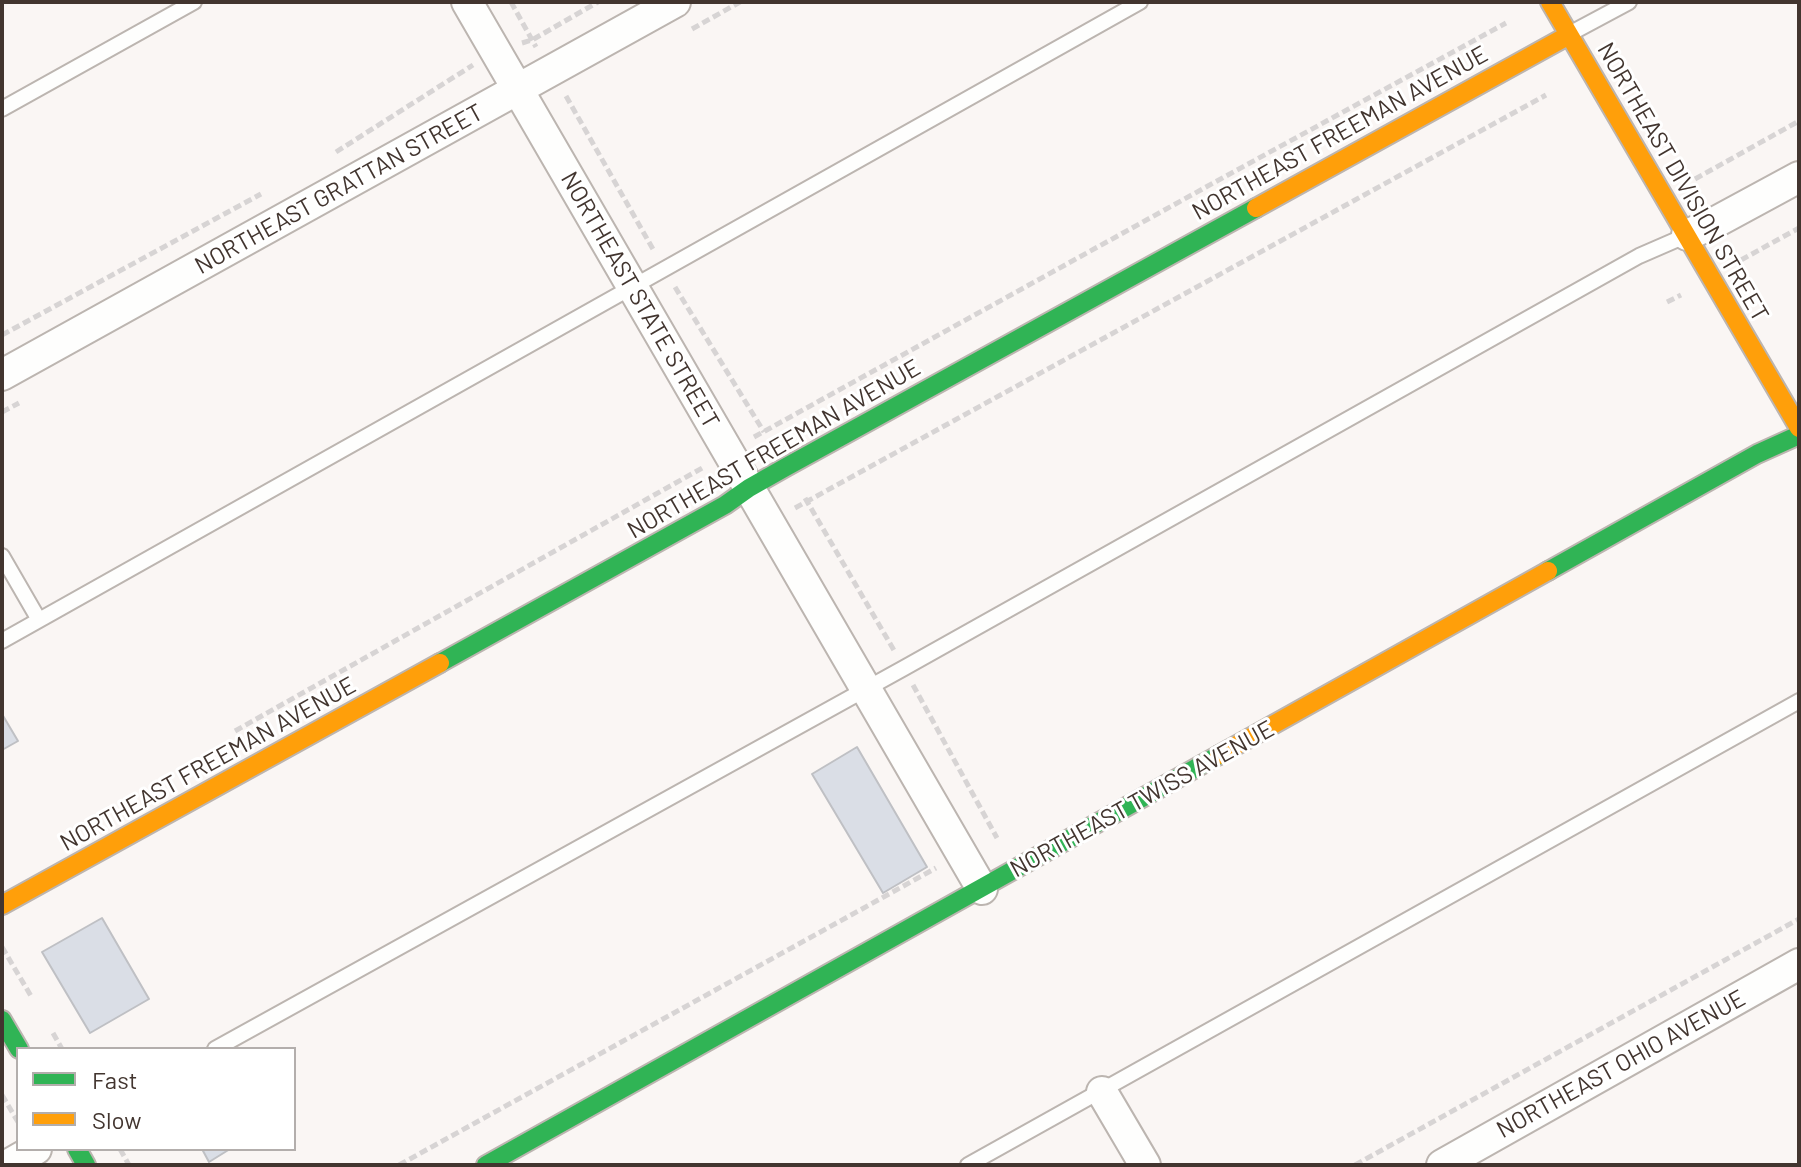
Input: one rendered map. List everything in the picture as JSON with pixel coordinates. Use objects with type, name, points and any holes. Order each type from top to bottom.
[{"type":"street","name":"NORTHEAST STATE STREET","points":[[467,2],[982,889]]},
{"type":"street","name":"NORTHEAST GRATTAN STREET","points":[[2,375],[675,2]]},
{"type":"street","name":"NORTHEAST DIVISION STREET","points":[[1550,2],[1799,428]]},
{"type":"street","name":"NORTHEAST FREEMAN AVENUE","points":[[2,905],[1569,35]]},
{"type":"street","points":[[1687,235],[1799,177]]},
{"type":"street","name":"NORTHEAST TWISS AVENUE","points":[[486,1165],[1757,454],[1799,435]]},
{"type":"street","name":"NORTHEAST OHIO AVENUE","points":[[1442,1165],[1799,964]]},
{"type":"street","points":[[2,1020],[18,1047]]},
{"type":"street","points":[[1102,1092],[1145,1165]]},
{"type":"street","points":[[8,1165],[32,1151]]},
{"type":"lane","points":[[2,109],[194,2]]},
{"type":"lane","points":[[2,641],[1140,2]]},
{"type":"lane","points":[[1569,35],[1629,2]]},
{"type":"lane","points":[[219,1047],[1639,256],[1687,235]]},
{"type":"lane","points":[[2,556],[39,620]]},
{"type":"lane","points":[[968,1165],[1799,701]]},
{"type":"path","points":[[333,154],[495,51],[532,40],[598,2]]},
{"type":"path","points":[[1691,181],[1799,121]]},
{"type":"path","points":[[2,335],[264,192]]},
{"type":"path","points":[[1355,1165],[1799,919]]},
{"type":"path","points":[[2,1095],[16,1119]]},
{"type":"building","points":[[2,714],[18,741],[2,750]]},
{"type":"building","points":[[857,747],[927,867],[883,893],[812,774]]},
{"type":"building","points":[[102,918],[149,999],[90,1033],[42,952]]},
{"type":"building","points":[[203,1151],[227,1151],[209,1162]]},
{"type":"traffic: fast","points":[[440,663],[725,505],[786,467],[1256,208]]},
{"type":"traffic: fast","points":[[1548,571],[1757,454],[1799,435]]},
{"type":"traffic: fast","points":[[486,1165],[1219,755]]},
{"type":"traffic: fast","points":[[2,1020],[18,1047]]},
{"type":"traffic: fast","points":[[78,1151],[86,1165]]},
{"type":"traffic: slow","points":[[1550,2],[1799,428]]},
{"type":"traffic: slow","points":[[1256,208],[1569,35]]},
{"type":"traffic: slow","points":[[1219,755],[1548,571]]},
{"type":"traffic: slow","points":[[2,905],[440,663]]}]
